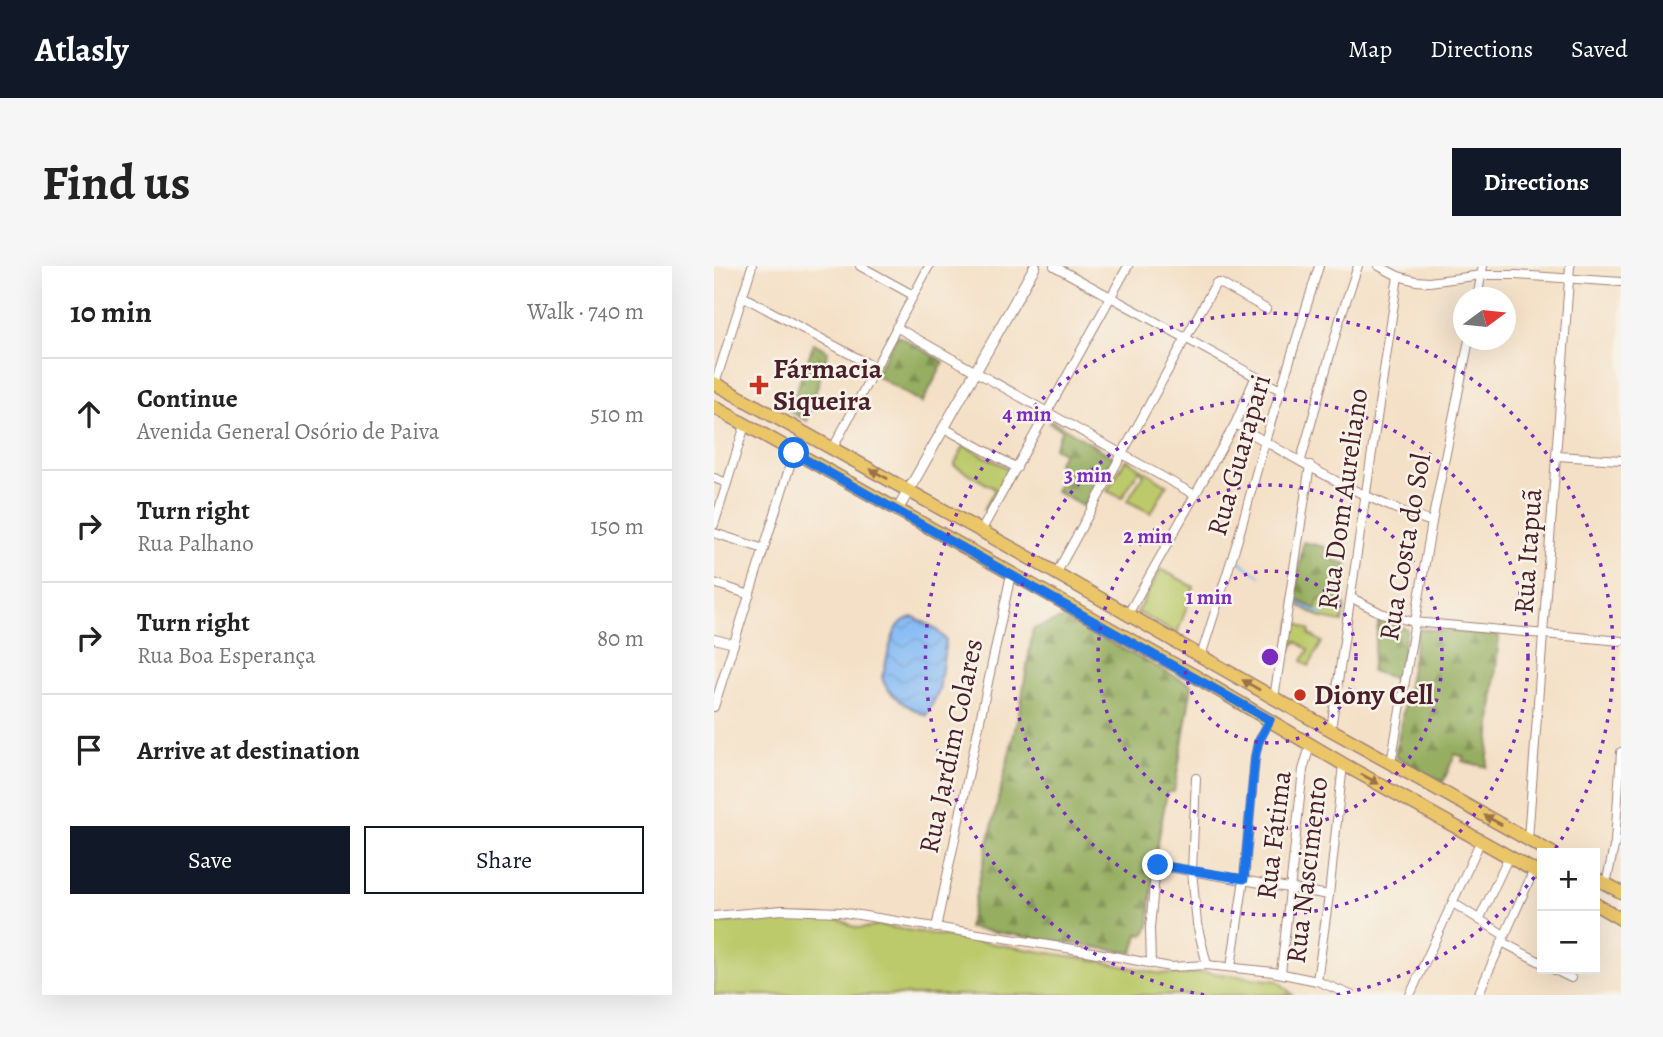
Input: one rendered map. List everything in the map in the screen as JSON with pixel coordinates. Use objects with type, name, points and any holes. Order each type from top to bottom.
[{"type":"main road","points":[[715,383],[1543,848]]},
{"type":"main road","points":[[714,407],[1537,871]]},
{"type":"main road","points":[[1601,881],[1621,892]]},
{"type":"main road","points":[[1600,907],[1621,919]]},
{"type":"street","points":[[715,383],[752,266]]},
{"type":"street","points":[[860,266],[914,295]]},
{"type":"street","points":[[833,448],[929,266]]},
{"type":"street","points":[[897,511],[1035,266]]},
{"type":"street","points":[[1054,266],[1282,391]]},
{"type":"street","points":[[981,531],[1128,266]]},
{"type":"street","name":"Rua Guarapari","points":[[1201,656],[1319,266]]},
{"type":"street","points":[[1301,460],[1340,318],[1358,266]]},
{"type":"street","points":[[1379,266],[1416,281],[1429,282],[1482,270],[1621,282]]},
{"type":"street","name":"Rua Itapuã","points":[[1528,839],[1570,266]]},
{"type":"street","name":"Rua Dom Aureliano","points":[[1331,729],[1398,275]]},
{"type":"street","points":[[1056,572],[1217,282],[1266,309]]},
{"type":"street","points":[[742,296],[874,367]]},
{"type":"street","points":[[896,327],[1195,495]]},
{"type":"street","name":"Rua Costa do Sol","points":[[1391,763],[1432,522],[1467,350]]},
{"type":"street","points":[[1128,614],[1234,424],[1255,378]]},
{"type":"street","points":[[1234,424],[1366,497],[1432,522]]},
{"type":"street","points":[[714,525],[746,425]]},
{"type":"street","points":[[944,428],[1017,468]]},
{"type":"street","points":[[714,707],[794,453]]},
{"type":"street","points":[[1557,456],[1621,460]]},
{"type":"street","points":[[1274,698],[1310,465]]},
{"type":"street","points":[[714,478],[727,483]]},
{"type":"street","points":[[714,533],[764,549]]},
{"type":"street","name":"Rua Jardim Colares","points":[[936,928],[1011,574]]},
{"type":"street","points":[[714,583],[750,595]]},
{"type":"street","points":[[1352,598],[1381,613],[1414,622],[1621,640]]},
{"type":"street","points":[[714,639],[734,644]]},
{"type":"street","points":[[1231,967],[1244,879],[1255,757],[1258,743],[1270,720]]},
{"type":"street","name":"Rua Fátima","points":[[1281,974],[1303,770],[1310,745]]},
{"type":"street","points":[[1601,881],[1615,842],[1621,752]]},
{"type":"street","name":"Rua Nascimento","points":[[1317,981],[1343,764]]},
{"type":"street","points":[[1196,778],[1192,871],[1196,924],[1207,965]]},
{"type":"street","points":[[1410,995],[1481,840]]},
{"type":"street","points":[[1479,920],[1509,856]]},
{"type":"street","points":[[1151,964],[1150,928],[1156,865],[1329,895]]},
{"type":"street","points":[[1478,995],[1537,874]]},
{"type":"street","points":[[1453,903],[1537,960]]},
{"type":"street","points":[[714,916],[817,910],[1093,952],[1170,967],[1207,965],[1281,974],[1317,981],[1351,995]]},
{"type":"street","points":[[1563,974],[1571,978]]},
{"type":"green space","points":[[897,335],[944,362],[922,403],[875,375]]},
{"type":"green space","points":[[814,343],[828,351],[807,421],[789,411]]},
{"type":"green space","points":[[1051,420],[1115,458],[1086,508],[1055,491],[1067,470],[1057,464],[1063,453],[1054,448],[1062,430],[1049,423]]},
{"type":"green space","points":[[964,446],[1012,470],[989,513],[984,510],[995,489],[954,465]]},
{"type":"green space","points":[[1126,459],[1167,485],[1151,513],[1127,501],[1144,474],[1139,470],[1122,498],[1107,491]]},
{"type":"green space","points":[[1303,542],[1325,547],[1324,557],[1347,564],[1342,605],[1319,599],[1317,610],[1295,599]]},
{"type":"green space","points":[[1161,569],[1194,587],[1177,634],[1137,612]]},
{"type":"green space","points":[[1295,599],[1316,610],[1319,599],[1345,605],[1342,622],[1322,618],[1293,602]]},
{"type":"green space","points":[[1064,618],[1192,685],[1174,792],[1167,792],[1154,865],[1149,926],[1144,935],[1138,934],[1133,953],[968,928],[1021,704],[1033,629]]},
{"type":"green space","points":[[1379,619],[1407,629],[1398,680],[1371,671]]},
{"type":"green space","points":[[1292,620],[1310,630],[1309,634],[1322,642],[1309,666],[1302,661],[1309,650],[1296,641],[1287,656]]},
{"type":"green space","points":[[1418,629],[1499,635],[1487,767],[1462,761],[1464,757],[1455,754],[1443,782],[1395,757]]},
{"type":"green space","points":[[782,917],[833,918],[857,928],[876,925],[1099,961],[1156,973],[1187,975],[1203,972],[1278,981],[1293,995],[714,995],[714,923]]},
{"type":"water","points":[[914,617],[935,628],[946,640],[939,691],[926,716],[894,696],[882,677],[895,632],[906,619]]},
{"type":"waterway","points":[[1240,562],[1260,576]]},
{"type":"waterway","points":[[1293,601],[1320,613],[1344,607]]},
{"type":"place","name":"Fármacia Siqueira","points":[[759,385]]},
{"type":"place","name":"Diony Cell","points":[[1300,695]]},
{"type":"route","points":[[794,453],[1270,720],[1258,743],[1255,757],[1244,879],[1158,865]]}]
